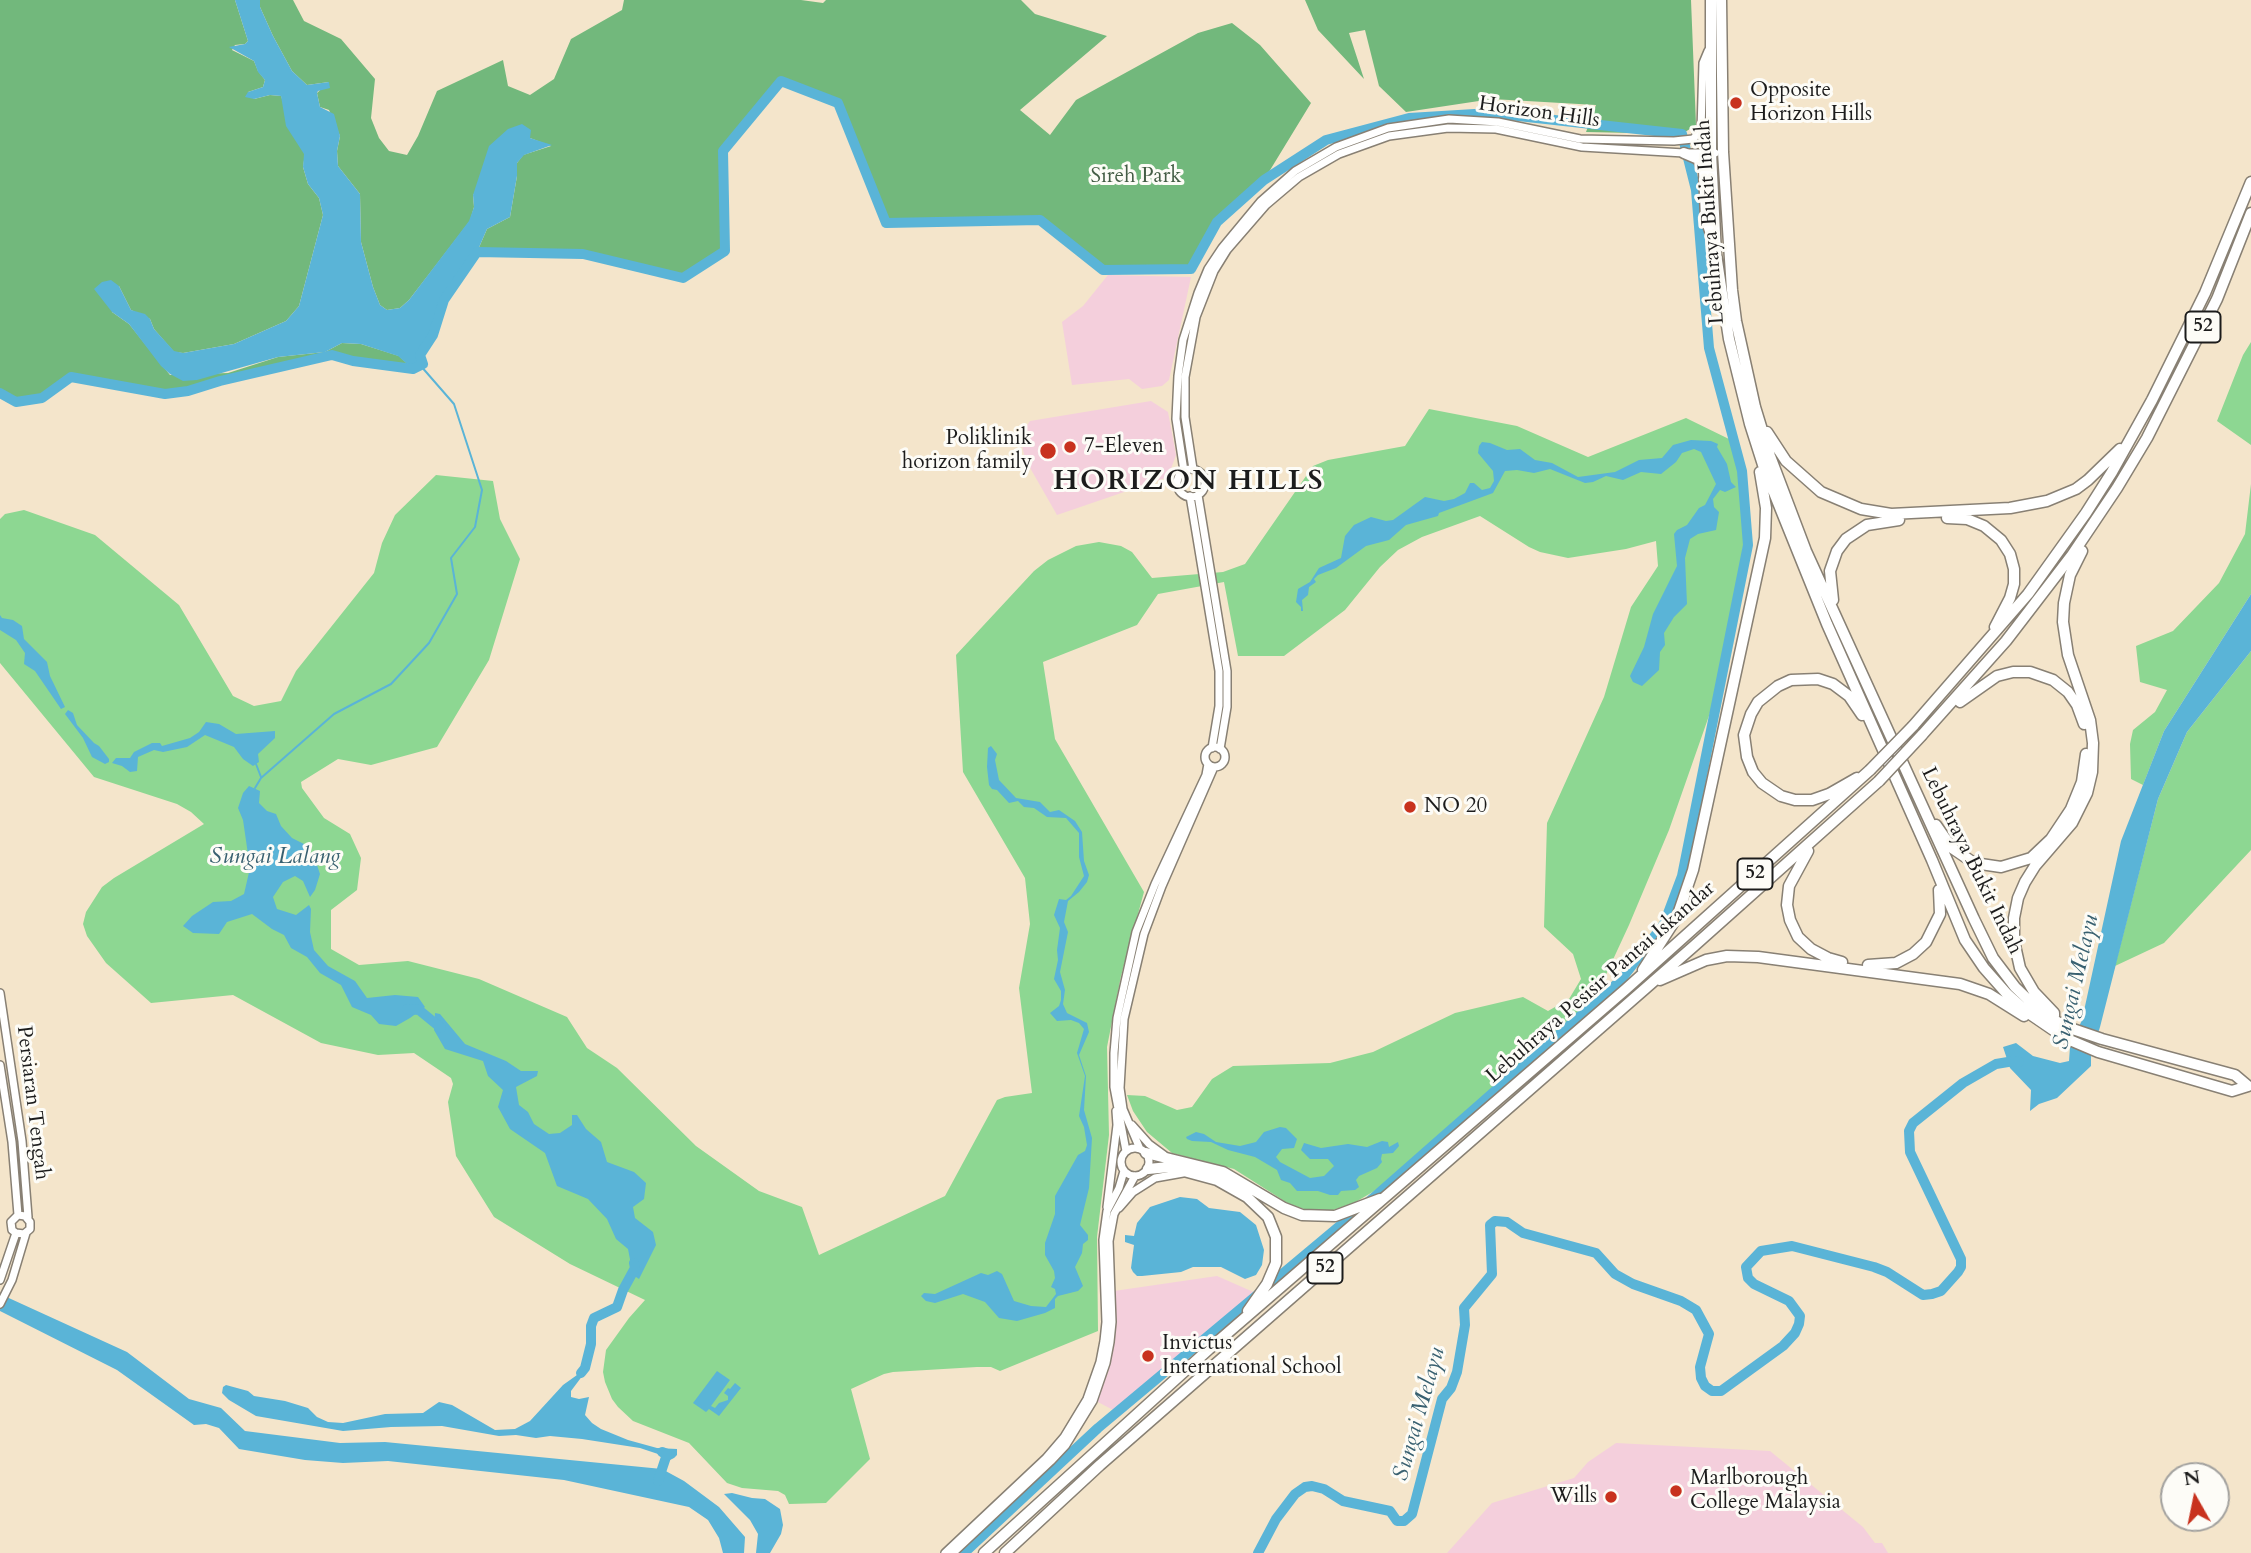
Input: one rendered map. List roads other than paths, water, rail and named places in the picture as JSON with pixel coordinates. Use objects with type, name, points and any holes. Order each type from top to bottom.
[{"type":"highway","name":"Lebuhraya Bukit Indah","points":[[1710,0],[1711,153],[1716,254],[1729,339],[1750,424],[1764,468],[1812,588],[1965,940],[1984,968],[2007,994],[2035,1018],[2069,1033],[2098,1052],[2232,1091],[2248,1086],[2235,1075],[2102,1039],[2069,1033],[2015,987],[1993,958],[1946,861],[1792,516],[1755,407],[1736,321],[1723,152],[1721,0]]},
{"type":"highway","points":[[1684,153],[1698,159],[1704,171],[1706,219],[1716,254]]},
{"type":"highway","name":"Lebuhraya Pesisir Pantai Iskandar","points":[[1005,1553],[1100,1465],[1644,981],[1869,772],[1913,726],[2028,594],[2105,483],[2133,435],[2218,263],[2251,182]]},
{"type":"highway","name":"Lebuhraya Pesisir Pantai Iskandar","points":[[984,1553],[1239,1324],[1386,1197],[1814,839],[1879,781],[1941,716],[2006,641],[2093,526],[2147,438],[2217,299],[2251,213]]},
{"type":"highway","points":[[1755,407],[1779,451],[1808,483],[1845,504],[1891,514],[2010,508],[2047,502],[2088,480],[2133,435]]},
{"type":"highway","points":[[1750,424],[1766,508],[1763,549],[1690,883],[1677,917],[1648,960],[1644,981],[1706,960],[1727,956],[1758,957],[1960,984],[1989,994],[2024,1016],[2035,1018]]},
{"type":"highway","points":[[1840,626],[1829,576],[1833,557],[1846,539],[1861,528],[1874,523],[1952,518],[1975,522],[1990,530],[2010,554],[2014,584],[1993,637]]},
{"type":"highway","points":[[2054,1019],[2054,1013],[2034,992],[2021,968],[2014,941],[2014,918],[2025,882],[2035,866],[2072,823],[2087,793],[2092,772],[2090,719],[2068,655],[2063,622],[2070,575],[2093,526]]},
{"type":"highway","points":[[1924,809],[1952,849],[1965,859],[1982,866],[2011,865],[2031,858],[2051,839],[2075,801],[2084,773],[2086,737],[2080,712],[2068,692],[2046,676],[2022,671],[1997,676],[1941,716]]},
{"type":"highway","points":[[1869,772],[1821,797],[1804,800],[1781,796],[1762,783],[1749,765],[1744,743],[1746,727],[1754,708],[1770,691],[1791,680],[1808,678],[1826,681],[1845,691],[1876,734]]},
{"type":"highway","points":[[1814,839],[1789,886],[1788,913],[1793,928],[1803,943],[1820,955],[1837,961],[1874,965],[1896,963],[1913,954],[1926,942],[1937,923],[1941,904],[1932,860]]},
{"type":"highway","points":[[1143,1151],[1231,1176],[1288,1210],[1306,1216],[1342,1214],[1386,1197]]},
{"type":"highway","points":[[1148,1169],[1169,1167],[1217,1180],[1247,1197],[1263,1211],[1275,1231],[1278,1256],[1274,1271],[1239,1324]]},
{"type":"street","name":"Horizon Hills","points":[[1188,470],[1176,419],[1178,376],[1183,340],[1198,293],[1208,269],[1222,248],[1261,201],[1295,171],[1336,147],[1388,128],[1449,120],[1498,122],[1580,139],[1693,139],[1701,130],[1703,63],[1710,46]]},
{"type":"street","name":"Horizon Hills","points":[[1188,470],[1185,377],[1196,317],[1214,271],[1227,250],[1266,205],[1299,177],[1339,154],[1389,136],[1448,128],[1496,129],[1582,147],[1684,153],[1723,152]]},
{"type":"street","name":"Horizon Hills","points":[[1188,470],[1200,472],[1205,482],[1203,489],[1194,495],[1183,494],[1178,487],[1179,476],[1188,470]]},
{"type":"street","points":[[1111,1212],[1135,1176],[1148,1169],[1149,1158],[1123,1109],[1120,1088],[1124,1019],[1144,934],[1211,766],[1205,754],[1216,748],[1227,707],[1227,671],[1194,495]]},
{"type":"street","points":[[1211,766],[1220,765],[1224,760],[1224,754],[1216,748]]},
{"type":"street","points":[[953,1553],[1052,1461],[1073,1434],[1093,1401],[1106,1363],[1112,1322],[1110,1241],[1116,1125],[1114,1054],[1117,1018],[1136,932],[1155,884],[1211,766]]},
{"type":"street","name":"Persiaran Tengah","points":[[0,993],[22,1141],[27,1217]]},
{"type":"street","name":"Persiaran Tengah","points":[[0,1065],[12,1142],[18,1215]]},
{"type":"street","points":[[946,1553],[1046,1458],[1064,1437],[1087,1399],[1104,1341],[1103,1240],[1124,1171],[1121,1160],[1126,1151],[1114,1087]]},
{"type":"street","points":[[1123,1109],[1149,1144],[1176,1161]]},
{"type":"street","points":[[1126,1151],[1143,1151]]},
{"type":"street","points":[[1124,1171],[1135,1176]]},
{"type":"street","points":[[1111,1212],[1133,1192],[1155,1178],[1187,1172]]},
{"type":"street","points":[[0,1304],[12,1280],[30,1227],[27,1217],[18,1215],[11,1222],[12,1230],[26,1233]]},
{"type":"street","points":[[1,1278],[16,1233]]},
{"type":"water","points":[[235,0],[260,0],[260,7],[273,36],[292,71],[307,85],[329,82],[330,88],[317,93],[320,107],[334,114],[340,136],[338,166],[360,194],[361,242],[373,287],[380,305],[387,310],[400,308],[409,300],[469,221],[474,207],[473,195],[489,146],[508,129],[522,124],[531,130],[530,138],[552,145],[524,155],[517,163],[510,217],[487,229],[477,252],[444,300],[433,335],[420,355],[423,364],[413,369],[398,356],[361,344],[342,343],[325,352],[278,357],[197,380],[183,381],[161,366],[129,324],[112,312],[94,289],[102,282],[111,280],[119,286],[131,310],[145,314],[154,329],[174,351],[183,353],[234,344],[286,321],[299,306],[323,215],[319,198],[308,184],[303,167],[304,154],[286,126],[281,96],[270,95],[254,99],[245,97],[248,92],[263,87],[265,80],[254,61],[229,47],[248,41]]},
{"type":"water","points":[[1691,440],[1718,444],[1731,482],[1736,487],[1725,492],[1720,490],[1713,499],[1714,507],[1719,512],[1716,530],[1698,534],[1690,539],[1685,558],[1687,604],[1674,617],[1664,633],[1665,645],[1660,652],[1659,670],[1642,686],[1633,682],[1630,676],[1644,647],[1653,614],[1677,566],[1674,534],[1687,525],[1699,508],[1705,505],[1716,484],[1701,452],[1694,449],[1682,453],[1676,462],[1661,474],[1641,472],[1623,480],[1606,476],[1585,483],[1550,469],[1534,473],[1505,471],[1493,493],[1439,513],[1438,516],[1406,525],[1389,540],[1366,546],[1336,568],[1314,579],[1316,582],[1309,587],[1308,595],[1302,600],[1303,611],[1296,602],[1298,589],[1310,582],[1319,568],[1341,558],[1345,536],[1354,525],[1371,517],[1393,520],[1425,497],[1444,501],[1454,499],[1465,493],[1470,483],[1482,490],[1490,488],[1494,481],[1493,471],[1478,453],[1482,442],[1507,450],[1520,449],[1535,460],[1552,463],[1578,477],[1615,472],[1639,460],[1662,458],[1673,445]]},
{"type":"water","points":[[2251,594],[2251,651],[2187,732],[2158,799],[2091,1056],[2091,1066],[2057,1098],[2039,1104],[2030,1111],[2031,1090],[2010,1068],[2003,1047],[2016,1043],[2033,1056],[2060,1063],[2069,1061],[2070,1047],[2082,1020],[2121,841],[2164,731]]},
{"type":"water","points":[[0,615],[22,626],[24,639],[47,662],[50,676],[65,707],[61,709],[35,671],[24,664],[25,653],[16,640],[0,630]]},
{"type":"water","points":[[68,710],[73,713],[77,725],[99,746],[109,762],[105,764],[92,757],[83,738],[65,714]]},
{"type":"water","points":[[206,722],[219,724],[236,734],[275,731],[275,738],[258,754],[259,762],[253,766],[243,759],[234,747],[205,735],[187,747],[163,752],[154,750],[138,757],[137,771],[130,772],[112,763],[116,758],[130,758],[134,752],[152,743],[160,743],[162,746],[190,738],[199,732]]},
{"type":"water","points":[[991,746],[997,754],[995,760],[999,780],[1016,798],[1040,802],[1050,812],[1059,810],[1075,821],[1082,832],[1084,861],[1089,875],[1079,892],[1068,901],[1064,922],[1068,932],[1060,972],[1065,990],[1063,1004],[1067,1013],[1087,1023],[1089,1032],[1079,1055],[1086,1076],[1084,1110],[1092,1138],[1089,1188],[1080,1225],[1088,1235],[1088,1240],[1083,1244],[1075,1267],[1083,1286],[1078,1291],[1058,1296],[1055,1299],[1055,1308],[1017,1321],[999,1318],[985,1302],[963,1294],[935,1303],[926,1301],[921,1296],[924,1293],[935,1294],[981,1273],[988,1275],[997,1271],[1002,1274],[1014,1301],[1046,1307],[1056,1294],[1051,1287],[1055,1278],[1054,1271],[1045,1255],[1045,1243],[1055,1214],[1055,1196],[1078,1155],[1085,1151],[1087,1145],[1079,1116],[1085,1076],[1077,1053],[1084,1029],[1071,1020],[1057,1021],[1050,1013],[1059,1006],[1061,1000],[1061,991],[1054,979],[1060,928],[1054,915],[1059,899],[1066,900],[1071,896],[1084,876],[1079,857],[1079,833],[1066,818],[1047,817],[1034,808],[1024,807],[1018,801],[1009,803],[997,790],[992,789],[987,767],[988,748]]},
{"type":"water","name":"Sungai Lalang","points":[[249,786],[260,791],[259,803],[267,811],[276,814],[281,826],[292,838],[304,844],[316,862],[320,874],[310,897],[303,881],[295,876],[283,882],[273,897],[277,909],[296,915],[309,905],[314,950],[328,966],[355,981],[367,998],[395,995],[418,997],[425,1007],[396,1026],[379,1024],[371,1015],[352,1007],[341,985],[320,973],[307,957],[291,948],[284,935],[252,914],[227,922],[219,934],[193,933],[183,926],[192,916],[213,902],[231,901],[244,894],[250,868],[243,820],[238,808],[243,793]]},
{"type":"water","points":[[435,1013],[440,1014],[465,1044],[506,1061],[521,1071],[538,1071],[537,1076],[516,1087],[519,1105],[528,1112],[534,1124],[549,1134],[560,1133],[572,1125],[572,1115],[577,1115],[586,1129],[601,1142],[607,1162],[634,1172],[646,1183],[644,1199],[633,1207],[635,1218],[653,1232],[656,1245],[639,1279],[633,1275],[628,1249],[616,1239],[607,1219],[588,1199],[557,1186],[545,1153],[510,1129],[498,1107],[503,1090],[488,1076],[483,1061],[445,1049],[434,1030]]},
{"type":"water","points":[[1286,1128],[1297,1139],[1294,1148],[1282,1149],[1276,1157],[1280,1162],[1310,1178],[1324,1176],[1334,1166],[1328,1159],[1310,1159],[1301,1150],[1304,1143],[1321,1148],[1348,1144],[1367,1147],[1382,1141],[1388,1142],[1389,1147],[1398,1142],[1399,1146],[1393,1153],[1382,1154],[1382,1162],[1377,1168],[1359,1176],[1356,1180],[1359,1187],[1355,1190],[1330,1195],[1318,1191],[1297,1191],[1290,1183],[1281,1180],[1277,1170],[1255,1157],[1211,1142],[1192,1141],[1186,1137],[1196,1132],[1216,1142],[1240,1146],[1256,1142],[1264,1132]]},
{"type":"water","points":[[1180,1197],[1197,1199],[1209,1208],[1240,1212],[1256,1225],[1264,1250],[1262,1265],[1256,1275],[1245,1279],[1221,1267],[1193,1267],[1181,1272],[1142,1276],[1133,1272],[1131,1268],[1134,1245],[1125,1242],[1125,1235],[1134,1236],[1137,1223],[1150,1207]]},
{"type":"water","points":[[0,1294],[127,1352],[189,1399],[221,1408],[245,1431],[340,1443],[385,1442],[662,1469],[684,1481],[719,1507],[745,1537],[744,1553],[723,1553],[719,1538],[708,1520],[689,1507],[564,1480],[388,1461],[343,1463],[305,1460],[239,1449],[219,1428],[206,1424],[194,1425],[117,1370],[0,1311]]},
{"type":"water","points":[[587,1361],[586,1371],[571,1391],[571,1397],[589,1397],[585,1415],[592,1423],[628,1440],[657,1448],[677,1449],[674,1458],[668,1461],[661,1455],[640,1448],[582,1439],[499,1436],[442,1426],[343,1431],[256,1416],[222,1393],[226,1385],[248,1391],[254,1396],[308,1408],[317,1417],[328,1422],[343,1423],[385,1414],[423,1413],[439,1402],[452,1405],[495,1430],[515,1429],[530,1421],[563,1385],[577,1375]]},
{"type":"water","points":[[717,1371],[730,1380],[711,1406],[715,1408],[719,1403],[728,1400],[724,1393],[735,1383],[741,1388],[719,1416],[709,1409],[706,1412],[693,1403]]},
{"type":"water","points":[[724,1494],[765,1499],[780,1509],[783,1525],[781,1534],[770,1553],[756,1553],[758,1534],[750,1520]]},
{"type":"waterway","points":[[0,393],[16,402],[42,398],[71,377],[165,394],[188,391],[332,355],[353,361],[413,369],[423,364],[420,355],[433,335],[444,300],[477,252],[583,254],[683,278],[725,251],[723,151],[781,81],[838,103],[886,223],[1040,220],[1103,270],[1191,269],[1217,222],[1264,180],[1326,140],[1409,118],[1491,113],[1682,134],[1696,190],[1709,348],[1742,471],[1748,545],[1682,876],[1664,924],[1620,981],[1379,1193],[1098,1428],[964,1553]]},
{"type":"waterway","name":"Sungai Lalang","points":[[255,788],[261,778],[334,714],[391,684],[429,643],[457,594],[451,558],[475,527],[482,490],[454,404],[420,365]]},
{"type":"waterway","name":"Sungai Lalang","points":[[256,764],[261,777]]},
{"type":"waterway","points":[[407,1009],[419,1010],[441,1028]]},
{"type":"waterway","name":"Sungai Melayu","points":[[1258,1553],[1276,1519],[1295,1494],[1305,1487],[1324,1489],[1343,1501],[1390,1511],[1397,1521],[1404,1521],[1412,1514],[1442,1399],[1451,1388],[1457,1372],[1465,1325],[1464,1308],[1492,1274],[1490,1225],[1495,1221],[1507,1222],[1523,1233],[1596,1253],[1615,1274],[1633,1284],[1681,1301],[1696,1310],[1709,1334],[1700,1367],[1701,1378],[1705,1386],[1712,1391],[1721,1391],[1783,1346],[1799,1324],[1800,1316],[1789,1301],[1754,1284],[1748,1278],[1746,1267],[1761,1251],[1792,1246],[1874,1267],[1887,1272],[1923,1295],[1941,1291],[1958,1272],[1961,1259],[1910,1152],[1909,1131],[1913,1123],[1963,1083],[1996,1064],[2019,1062]]},
{"type":"waterway","points":[[581,1373],[585,1368],[591,1344],[594,1318],[617,1307],[635,1268],[634,1263]]},
{"type":"waterway","points":[[658,1481],[667,1454],[662,1452]]},
{"type":"place","name":"Opposite Horizon Hills","points":[[1736,103]]},
{"type":"place","name":"7-Eleven","points":[[1070,447]]},
{"type":"place","name":"Poliklinik horizon family","points":[[1048,451]]},
{"type":"place","name":"NO 20","points":[[1410,807]]},
{"type":"place","name":"Invictus International School","points":[[1148,1356]]},
{"type":"place","name":"Marlborough College Malaysia","points":[[1676,1491]]},
{"type":"place","name":"Wills","points":[[1611,1497]]},
{"type":"district","name":"HORIZON HILLS","points":[[1189,483]]},
{"type":"park label","name":"Sireh Park","points":[[1136,177]]}]
